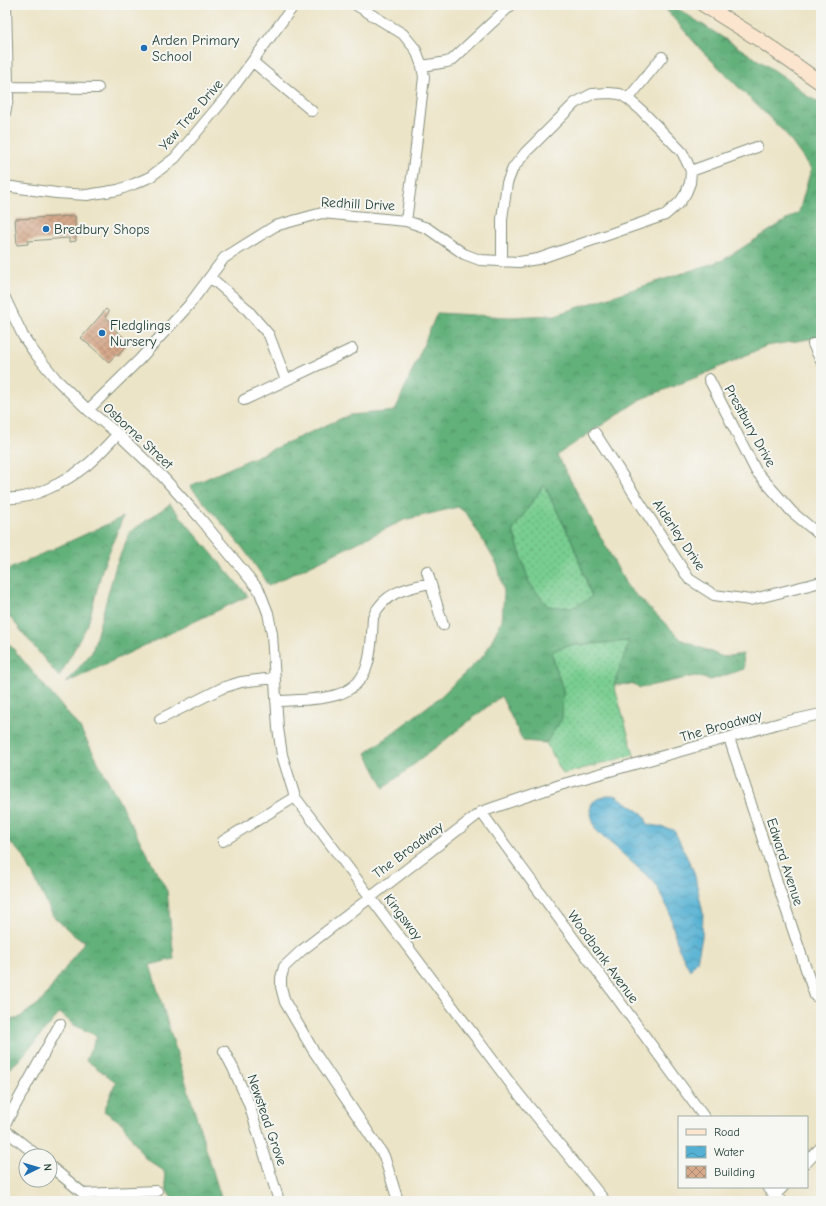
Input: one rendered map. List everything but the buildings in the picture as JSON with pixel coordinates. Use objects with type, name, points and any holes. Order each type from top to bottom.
[{"type":"main road","points":[[704,5],[760,40],[821,83]]},
{"type":"street","points":[[5,113],[8,99],[6,5]]},
{"type":"street","name":"Yew Tree Drive","points":[[5,186],[56,193],[87,195],[118,190],[150,177],[175,158],[226,98],[294,5]]},
{"type":"street","points":[[356,5],[403,34],[416,50],[422,66],[424,77],[406,221]]},
{"type":"street","points":[[422,66],[452,60],[511,5]]},
{"type":"street","points":[[628,98],[662,57]]},
{"type":"street","points":[[253,62],[312,112]]},
{"type":"street","points":[[8,86],[98,88]]},
{"type":"street","points":[[502,262],[502,219],[507,183],[513,168],[526,152],[575,103],[592,94],[609,92],[620,94],[628,98],[682,152],[691,170],[757,147]]},
{"type":"street","name":"Redhill Drive","points":[[88,410],[139,360],[189,305],[224,258],[275,226],[322,212],[406,221],[427,228],[464,254],[480,260],[520,262],[538,259],[665,215],[680,202],[686,193],[690,183],[691,170]]},
{"type":"street","points":[[210,277],[245,307],[269,335],[286,380]]},
{"type":"street","name":"Osborne Street","points":[[5,298],[14,319],[34,352],[56,379],[88,410],[118,434],[174,489],[259,590]]},
{"type":"street","points":[[813,344],[821,361]]},
{"type":"street","points":[[244,400],[352,350]]},
{"type":"street","name":"Prestbury Drive","points":[[709,379],[756,471],[792,512],[821,536]]},
{"type":"street","name":"Alderley Drive","points":[[595,433],[689,579],[714,595],[750,600],[821,582]]},
{"type":"street","points":[[5,498],[12,499],[30,496],[55,485],[87,465],[118,434]]},
{"type":"street","points":[[427,571],[443,625]]},
{"type":"street","points":[[276,701],[330,698],[353,687],[359,681],[367,666],[373,617],[376,611],[385,601],[399,590],[430,583]]},
{"type":"street","name":"Kingsway","points":[[259,590],[268,612],[272,634],[278,728],[282,755],[295,797],[513,1087],[605,1201]]},
{"type":"street","points":[[160,719],[222,688],[242,682],[274,678]]},
{"type":"street","name":"The Broadway","points":[[398,1201],[384,1156],[313,1050],[285,1002],[281,987],[281,978],[284,967],[301,950],[481,812],[560,785],[780,723],[821,714]]},
{"type":"street","name":"Edward Avenue","points":[[729,738],[815,996]]},
{"type":"street","points":[[223,841],[295,797]]},
{"type":"street","name":"Woodbank Avenue","points":[[481,812],[703,1116]]},
{"type":"street","points":[[5,1124],[60,1024]]},
{"type":"street","name":"Newstead Grove","points":[[224,1051],[249,1104],[279,1201]]},
{"type":"street","points":[[5,1130],[28,1148]]},
{"type":"street","points":[[808,1161],[821,1147]]},
{"type":"street","points":[[58,1173],[84,1194],[157,1191]]},
{"type":"street","points":[[768,1188],[775,1199],[782,1188]]},
{"type":"green space","points":[[662,5],[672,5],[786,78],[807,96],[821,103],[821,337],[766,346],[702,375],[641,399],[557,455],[627,586],[682,640],[723,657],[743,654],[744,669],[711,680],[695,676],[640,688],[634,684],[614,685],[629,641],[566,646],[551,652],[563,690],[562,718],[546,743],[523,741],[501,696],[384,788],[366,753],[440,697],[485,654],[502,620],[504,592],[498,566],[467,514],[458,507],[404,520],[268,586],[251,559],[232,534],[190,486],[349,415],[395,411],[437,313],[509,317],[555,315],[723,260],[799,212],[811,169],[785,133],[702,51]],"holes":[[[544,485],[572,541],[592,597],[572,608],[547,606],[529,582],[513,530]]]},
{"type":"green space","points":[[544,485],[572,541],[592,597],[572,609],[547,606],[529,582],[513,530]]},
{"type":"green space","points":[[170,504],[248,596],[66,683],[92,652],[116,565],[130,532]]},
{"type":"green space","points":[[123,517],[102,570],[88,624],[59,677],[5,611],[5,571]]},
{"type":"green space","points":[[5,639],[80,728],[167,891],[174,959],[150,965],[222,1201],[174,1201],[167,1191],[164,1171],[145,1158],[122,1123],[104,1111],[116,1082],[86,1060],[97,1036],[74,1025],[60,1013],[18,1061],[5,1072],[5,1019],[17,1019],[41,1002],[85,941],[76,937],[53,916],[23,855],[5,838]]},
{"type":"green space","points":[[630,641],[614,685],[634,755],[563,774],[546,743],[562,718],[563,690],[551,652],[566,646]]},
{"type":"water","points":[[611,795],[617,796],[643,814],[648,824],[674,830],[694,872],[703,913],[702,937],[697,961],[690,970],[678,947],[669,910],[655,883],[595,829],[590,810],[592,803],[597,799]]},
{"type":"place","name":"Arden Primary School","points":[[144,48]]},
{"type":"place","name":"Bredbury Shops","points":[[46,229]]},
{"type":"place","name":"Fledglings Nursery","points":[[102,333]]}]
